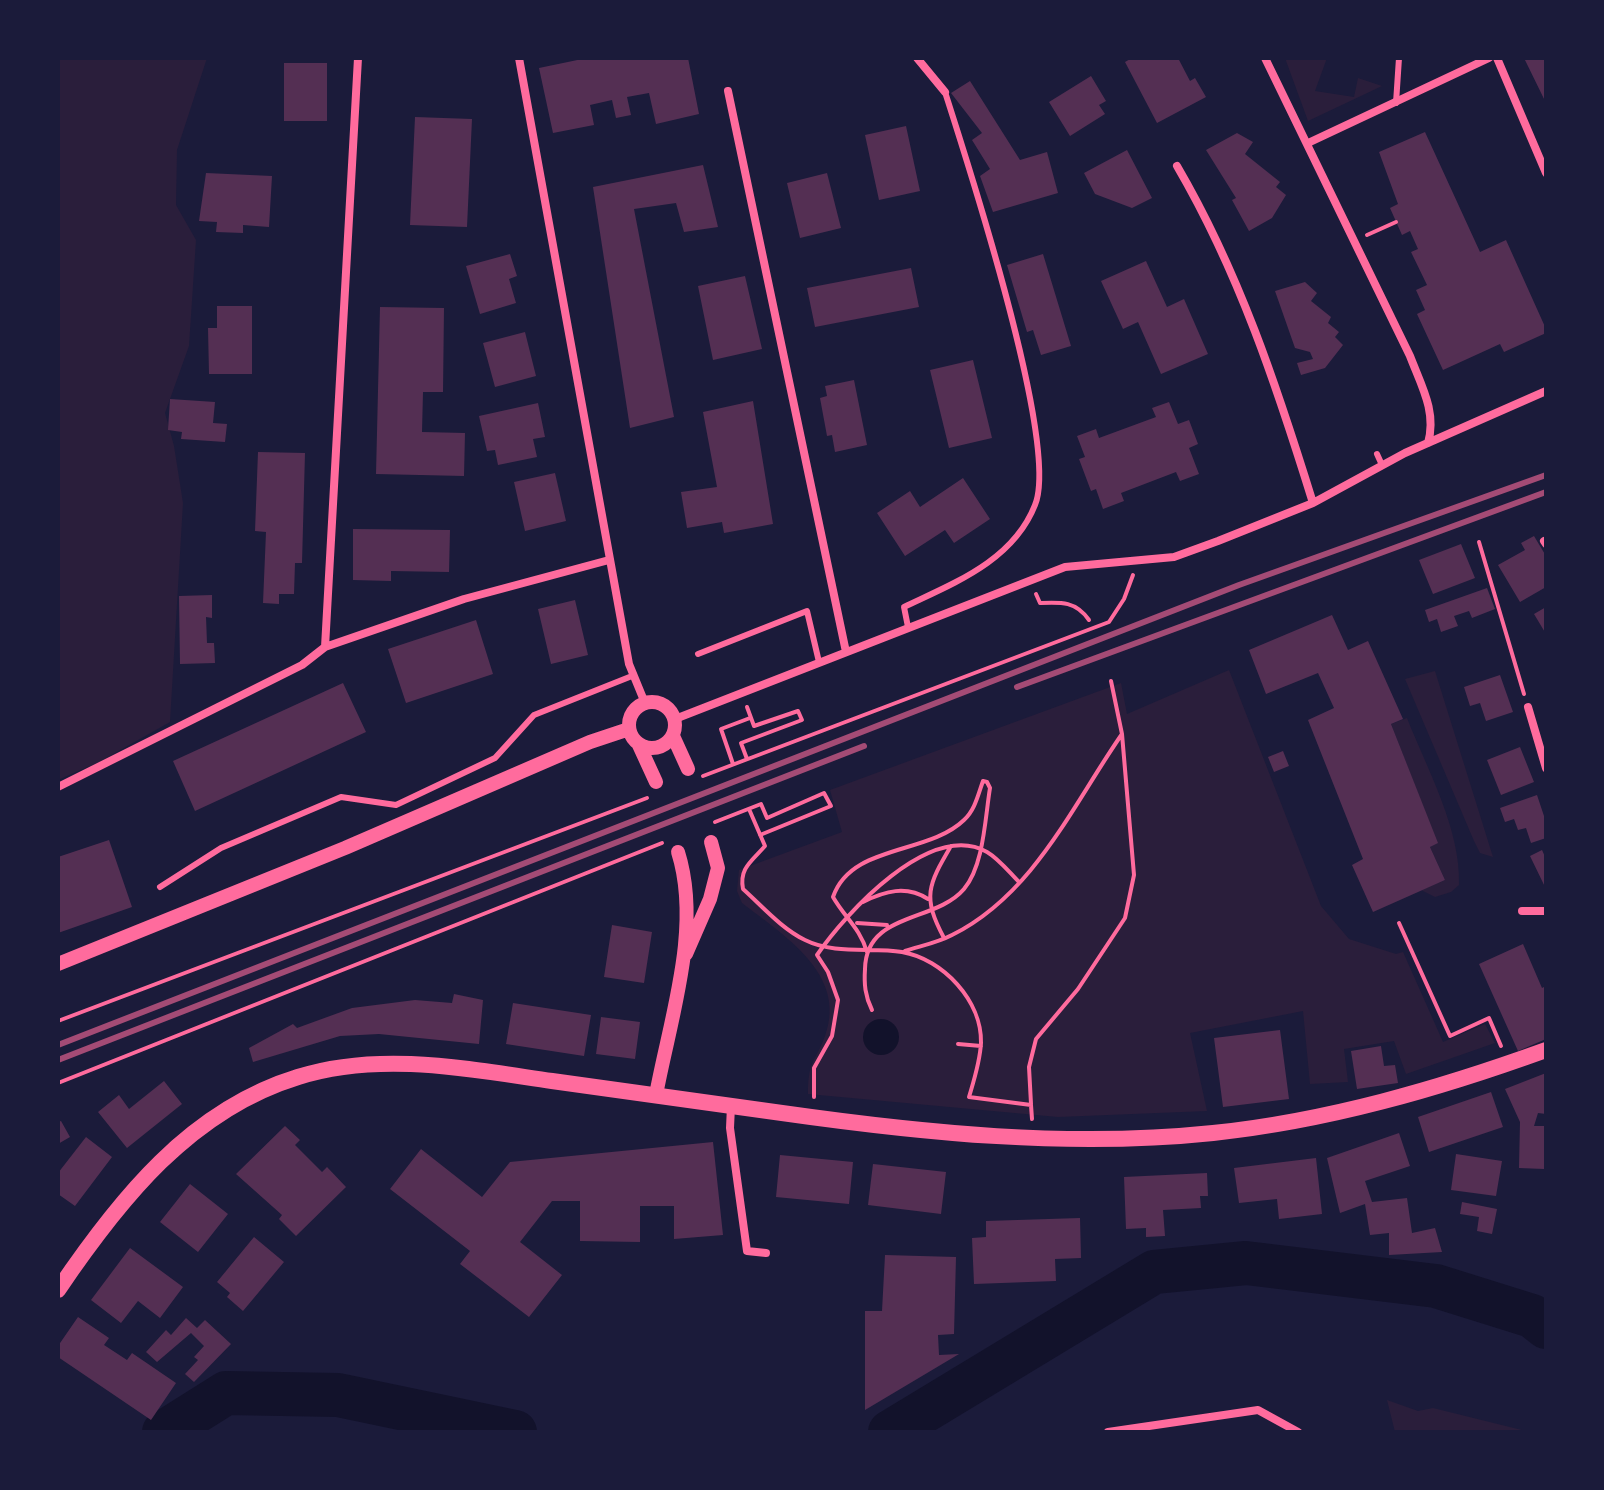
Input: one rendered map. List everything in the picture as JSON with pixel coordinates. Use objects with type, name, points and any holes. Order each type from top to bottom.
[{"type":"main road","points":[[58,1290],[119,1208],[178,1145],[238,1100],[302,1075],[386,1065],[438,1065],[731,1106],[1031,1138],[1212,1133],[1366,1106],[1546,1050]]},
{"type":"street","points":[[325,647],[358,58]]},
{"type":"street","points":[[519,58],[609,560],[632,676],[645,703]]},
{"type":"street","points":[[917,58],[945,92]]},
{"type":"street","points":[[1265,58],[1410,356],[1433,424],[1428,443]]},
{"type":"street","points":[[1308,143],[1489,58]]},
{"type":"street","points":[[1497,58],[1546,173]]},
{"type":"street","points":[[728,91],[846,652]]},
{"type":"street","points":[[1177,166],[1225,256],[1253,325],[1313,503]]},
{"type":"street","points":[[675,719],[1065,567],[1174,557],[1313,503],[1382,465],[1546,391]]},
{"type":"street","points":[[58,787],[302,665],[325,647],[464,599],[609,560]]},
{"type":"street","points":[[645,703],[667,707],[675,719],[673,736],[689,775]]},
{"type":"street","points":[[645,703],[631,716],[629,729],[656,782]]},
{"type":"street","points":[[1528,707],[1546,768]]},
{"type":"street","points":[[58,964],[358,843],[590,742],[629,729]]},
{"type":"street","points":[[639,745],[662,747],[673,736]]},
{"type":"street","points":[[681,965],[710,899],[718,868],[711,842]]},
{"type":"street","points":[[656,1095],[681,965],[686,908],[684,872],[677,845]]},
{"type":"street","points":[[1522,911],[1546,911]]},
{"type":"street","points":[[731,1106],[730,1128],[747,1251],[766,1253]]},
{"type":"street","points":[[1108,1432],[1258,1410],[1298,1432]]},
{"type":"lane","points":[[1396,103],[1399,58]]},
{"type":"lane","points":[[908,627],[904,607],[980,570],[1002,551],[1023,529],[1040,489],[1036,422],[971,172],[945,92]]},
{"type":"lane","points":[[1377,454],[1382,465]]},
{"type":"lane","points":[[698,654],[807,611],[819,662]]},
{"type":"lane","points":[[160,887],[221,848],[341,797],[396,805],[495,758],[534,715],[632,676]]},
{"type":"path","points":[[1354,241],[1396,222]]},
{"type":"path","points":[[1479,542],[1528,707]]},
{"type":"path","points":[[689,775],[747,759],[1109,622],[1124,599],[1137,561]]},
{"type":"path","points":[[1029,579],[1040,603],[1067,602],[1081,609],[1089,620]]},
{"type":"path","points":[[1032,1119],[1029,1067],[1036,1039],[1086,978],[1125,918],[1134,875],[1122,734],[1111,681]]},
{"type":"path","points":[[747,759],[741,743],[802,720],[798,711],[758,725]]},
{"type":"path","points":[[733,764],[721,729],[750,718]]},
{"type":"path","points":[[749,809],[765,846],[745,867],[741,878],[743,889],[806,941],[867,952],[902,952],[944,938],[980,917],[1019,882],[1062,829],[1122,734]]},
{"type":"path","points":[[849,919],[872,926],[890,925],[944,905],[964,888],[979,849],[990,788],[983,781],[976,804],[965,820],[943,835],[876,858],[839,882],[833,897],[849,919],[863,936],[867,952],[865,997],[872,1010]]},
{"type":"path","points":[[705,826],[761,804],[767,818],[824,793],[831,806],[760,835]]},
{"type":"path","points":[[58,1021],[648,797]]},
{"type":"path","points":[[58,1083],[677,845]]},
{"type":"path","points":[[814,1098],[814,1068],[832,1036],[838,1000],[828,972],[817,955],[849,919],[858,903],[890,874],[951,846],[987,852],[1019,882]]},
{"type":"path","points":[[944,938],[929,911],[928,899],[951,846]]},
{"type":"path","points":[[858,903],[885,892],[902,890],[928,899]]},
{"type":"path","points":[[1399,923],[1450,1036],[1489,1018],[1502,1049]]},
{"type":"path","points":[[867,952],[890,925]]},
{"type":"path","points":[[902,952],[933,963],[955,981],[972,1004],[981,1046],[969,1097],[1031,1105]]},
{"type":"path","points":[[958,1044],[981,1046]]},
{"type":"shaded area","points":[[58,58],[207,58],[177,150],[176,205],[196,240],[189,346],[165,413],[183,503],[170,722],[99,762],[58,780]]},
{"type":"shaded area","points":[[1285,58],[1327,58],[1315,91],[1354,97],[1358,78],[1382,86],[1308,121]]},
{"type":"shaded area","points":[[1229,670],[1321,906],[1349,939],[1396,954],[1403,952],[1443,1042],[1485,1024],[1495,1043],[1406,1074],[1394,1041],[1344,1049],[1348,1082],[1310,1084],[1303,1011],[1190,1033],[1207,1111],[1058,1117],[808,1094],[811,1068],[825,1036],[830,1014],[828,994],[808,958],[742,903],[737,891],[739,870],[842,832],[830,790],[1121,683],[1127,714]]},
{"type":"shaded area","points":[[1435,671],[1493,857],[1480,853],[1474,841],[1405,679]]},
{"type":"shaded area","points":[[1407,718],[1455,842],[1459,885],[1451,892],[1435,897],[1421,890],[1445,880],[1430,847],[1437,843],[1391,724]]},
{"type":"shaded area","points":[[881,1019],[893,1025],[899,1037],[893,1049],[881,1055],[869,1049],[863,1037],[869,1025]]},
{"type":"shaded area","points":[[1387,1400],[1418,1411],[1433,1408],[1530,1432],[1395,1432]]},
{"type":"building","points":[[587,58],[688,58],[699,114],[656,124],[649,93],[627,97],[631,115],[616,118],[612,100],[590,105],[594,125],[553,133],[539,68]]},
{"type":"building","points":[[1132,58],[1178,58],[1190,81],[1195,78],[1206,97],[1157,123],[1125,62]]},
{"type":"building","points":[[1524,58],[1546,58],[1546,103]]},
{"type":"building","points":[[284,63],[327,63],[327,121],[284,121]]},
{"type":"building","points":[[1091,76],[1106,101],[1099,105],[1105,114],[1070,136],[1049,102]]},
{"type":"building","points":[[970,81],[1020,160],[1047,152],[1058,193],[993,212],[980,176],[990,169],[972,140],[982,133],[951,93]]},
{"type":"building","points":[[415,117],[472,119],[467,227],[410,225]]},
{"type":"building","points":[[906,126],[920,191],[879,200],[865,135]]},
{"type":"building","points":[[1425,132],[1480,252],[1506,240],[1546,329],[1546,333],[1504,352],[1500,344],[1443,370],[1417,314],[1425,310],[1416,290],[1427,285],[1411,252],[1418,249],[1410,231],[1402,235],[1390,208],[1398,204],[1379,152]]},
{"type":"building","points":[[1237,133],[1253,142],[1245,154],[1280,182],[1276,187],[1286,195],[1272,218],[1249,231],[1232,200],[1236,198],[1206,150]]},
{"type":"building","points":[[1127,150],[1152,198],[1132,208],[1095,194],[1084,173]]},
{"type":"building","points":[[703,165],[718,227],[684,232],[676,203],[634,209],[674,417],[630,428],[593,187]]},
{"type":"building","points":[[206,173],[272,176],[269,227],[243,225],[243,233],[216,232],[217,222],[199,221]]},
{"type":"building","points":[[827,173],[841,228],[800,238],[787,183]]},
{"type":"building","points":[[510,254],[517,276],[509,279],[516,303],[480,314],[466,266]]},
{"type":"building","points":[[1043,254],[1071,346],[1041,355],[1033,330],[1027,332],[1007,265]]},
{"type":"building","points":[[1146,261],[1167,307],[1184,299],[1208,354],[1161,374],[1138,322],[1123,329],[1101,281]]},
{"type":"building","points":[[911,268],[919,307],[815,327],[807,288]]},
{"type":"building","points":[[745,276],[762,349],[713,360],[698,286]]},
{"type":"building","points":[[1305,282],[1317,293],[1311,301],[1331,317],[1328,323],[1339,332],[1335,337],[1343,345],[1325,368],[1301,375],[1297,363],[1313,359],[1310,352],[1295,348],[1275,291]]},
{"type":"building","points":[[217,306],[252,306],[252,374],[209,374],[208,328],[217,328]]},
{"type":"building","points":[[380,307],[444,308],[443,392],[423,392],[422,432],[465,433],[464,476],[376,474]]},
{"type":"building","points":[[525,332],[536,376],[495,387],[483,343]]},
{"type":"building","points":[[973,360],[992,438],[949,448],[930,370]]},
{"type":"building","points":[[854,380],[867,445],[835,452],[832,435],[827,436],[820,398],[827,396],[825,386]]},
{"type":"building","points":[[170,399],[215,402],[213,423],[227,424],[225,442],[181,439],[182,432],[168,430]]},
{"type":"building","points":[[753,401],[773,524],[724,533],[722,522],[687,528],[681,492],[717,487],[703,412]]},
{"type":"building","points":[[1169,402],[1178,424],[1189,420],[1198,444],[1189,448],[1199,474],[1180,481],[1176,472],[1121,493],[1124,501],[1103,509],[1096,489],[1091,491],[1079,459],[1085,457],[1077,436],[1096,429],[1099,438],[1156,417],[1152,408]]},
{"type":"building","points":[[538,403],[545,437],[533,439],[537,457],[498,465],[495,450],[487,451],[479,416]]},
{"type":"building","points":[[258,452],[305,453],[302,563],[295,563],[294,594],[279,594],[279,604],[263,603],[266,532],[255,531]]},
{"type":"building","points":[[555,473],[566,521],[525,531],[514,482]]},
{"type":"building","points":[[963,478],[990,519],[954,543],[945,530],[905,556],[877,513],[910,491],[920,507]]},
{"type":"building","points":[[353,529],[450,530],[449,572],[391,571],[391,581],[353,580]]},
{"type":"building","points":[[1534,536],[1546,556],[1546,587],[1520,602],[1498,565],[1525,550],[1521,543]]},
{"type":"building","points":[[1461,544],[1475,578],[1433,594],[1419,560]]},
{"type":"building","points":[[1487,588],[1495,609],[1472,618],[1469,611],[1454,616],[1458,626],[1441,632],[1437,619],[1429,622],[1425,610]]},
{"type":"building","points":[[212,595],[212,618],[206,617],[207,643],[214,643],[215,663],[180,664],[179,596]]},
{"type":"building","points":[[575,600],[588,655],[551,664],[538,609]]},
{"type":"building","points":[[1546,607],[1546,634],[1534,614]]},
{"type":"building","points":[[1332,615],[1348,650],[1368,641],[1403,719],[1391,724],[1438,843],[1430,847],[1445,880],[1373,912],[1352,865],[1363,859],[1308,720],[1334,708],[1318,673],[1266,694],[1249,650]]},
{"type":"building","points":[[476,620],[493,674],[406,703],[388,649]]},
{"type":"building","points":[[1500,675],[1513,712],[1486,721],[1480,703],[1470,706],[1464,687]]},
{"type":"building","points":[[343,683],[366,732],[195,811],[173,761]]},
{"type":"building","points":[[1520,747],[1534,782],[1501,795],[1487,760]]},
{"type":"building","points":[[1283,751],[1289,766],[1274,772],[1268,757]]},
{"type":"building","points":[[1537,795],[1546,822],[1546,838],[1531,843],[1526,828],[1518,830],[1514,819],[1505,822],[1500,808]]},
{"type":"building","points":[[109,840],[132,907],[58,933],[58,857]]},
{"type":"building","points":[[1542,850],[1546,859],[1546,889],[1530,856]]},
{"type":"building","points":[[612,925],[652,932],[644,983],[604,977]]},
{"type":"building","points":[[1523,944],[1542,988],[1546,986],[1546,1039],[1518,1051],[1479,964]]},
{"type":"building","points":[[454,994],[483,1000],[479,1044],[379,1034],[340,1036],[253,1062],[249,1048],[293,1024],[297,1028],[352,1008],[415,1000],[452,1003]]},
{"type":"building","points":[[513,1003],[591,1015],[584,1056],[506,1044]]},
{"type":"building","points":[[601,1017],[640,1022],[635,1059],[596,1054]]},
{"type":"building","points":[[1280,1030],[1289,1099],[1223,1107],[1214,1038]]},
{"type":"building","points":[[1381,1046],[1384,1066],[1395,1065],[1398,1083],[1357,1089],[1351,1051]]},
{"type":"building","points":[[1546,1073],[1546,1114],[1538,1113],[1534,1126],[1545,1126],[1544,1169],[1519,1168],[1520,1122],[1505,1089]]},
{"type":"building","points":[[164,1081],[182,1104],[127,1148],[98,1112],[119,1095],[129,1109]]},
{"type":"building","points":[[1491,1092],[1503,1127],[1429,1152],[1418,1117]]},
{"type":"building","points":[[61,1121],[70,1137],[58,1144],[58,1122]]},
{"type":"building","points":[[285,1126],[300,1140],[295,1145],[322,1172],[327,1167],[346,1187],[296,1236],[279,1219],[282,1215],[236,1174]]},
{"type":"building","points":[[1399,1133],[1410,1166],[1365,1181],[1372,1202],[1407,1198],[1412,1233],[1435,1228],[1442,1252],[1389,1255],[1389,1233],[1370,1235],[1365,1204],[1340,1213],[1327,1158]]},
{"type":"building","points":[[86,1137],[112,1157],[75,1206],[58,1194],[58,1173]]},
{"type":"building","points":[[713,1142],[723,1235],[674,1239],[674,1206],[640,1206],[640,1242],[580,1241],[580,1201],[552,1201],[520,1242],[562,1275],[529,1317],[460,1264],[470,1251],[390,1189],[421,1149],[482,1197],[510,1162]]},
{"type":"building","points":[[1456,1154],[1502,1161],[1496,1196],[1451,1190]]},
{"type":"building","points":[[780,1155],[853,1162],[849,1204],[776,1197]]},
{"type":"building","points":[[1316,1158],[1322,1214],[1279,1219],[1277,1199],[1239,1203],[1234,1168]]},
{"type":"building","points":[[873,1164],[946,1172],[941,1214],[868,1205]]},
{"type":"building","points":[[1207,1173],[1208,1196],[1200,1196],[1201,1208],[1163,1210],[1165,1236],[1146,1237],[1146,1228],[1126,1229],[1124,1177]]},
{"type":"building","points":[[190,1184],[228,1214],[198,1252],[160,1222]]},
{"type":"building","points":[[1462,1202],[1497,1209],[1492,1234],[1477,1231],[1479,1217],[1460,1214]]},
{"type":"building","points":[[1080,1218],[1081,1258],[1055,1259],[1056,1281],[974,1284],[972,1238],[986,1237],[986,1221]]},
{"type":"building","points":[[254,1237],[284,1262],[243,1311],[227,1297],[230,1293],[217,1282]]},
{"type":"building","points":[[130,1248],[183,1287],[160,1318],[138,1301],[121,1323],[91,1300]]},
{"type":"building","points":[[885,1255],[956,1257],[954,1334],[938,1335],[939,1355],[959,1354],[865,1410],[865,1311],[882,1311]]},
{"type":"building","points":[[78,1317],[109,1338],[104,1345],[127,1360],[132,1353],[176,1383],[151,1420],[58,1357],[58,1346]]},
{"type":"building","points":[[186,1318],[197,1328],[205,1320],[231,1344],[194,1382],[185,1374],[198,1360],[194,1357],[204,1346],[191,1333],[157,1362],[146,1352],[166,1330],[171,1335]]},
{"type":"waterway","points":[[890,1432],[1154,1272],[1246,1263],[1436,1286],[1532,1316],[1546,1327]]},
{"type":"waterway","points":[[164,1432],[226,1393],[338,1395],[515,1432]]},
{"type":"railway","points":[[58,1045],[1239,585],[1546,475]]},
{"type":"railway","points":[[1017,687],[1546,492]]},
{"type":"railway","points":[[58,1060],[864,746]]}]
